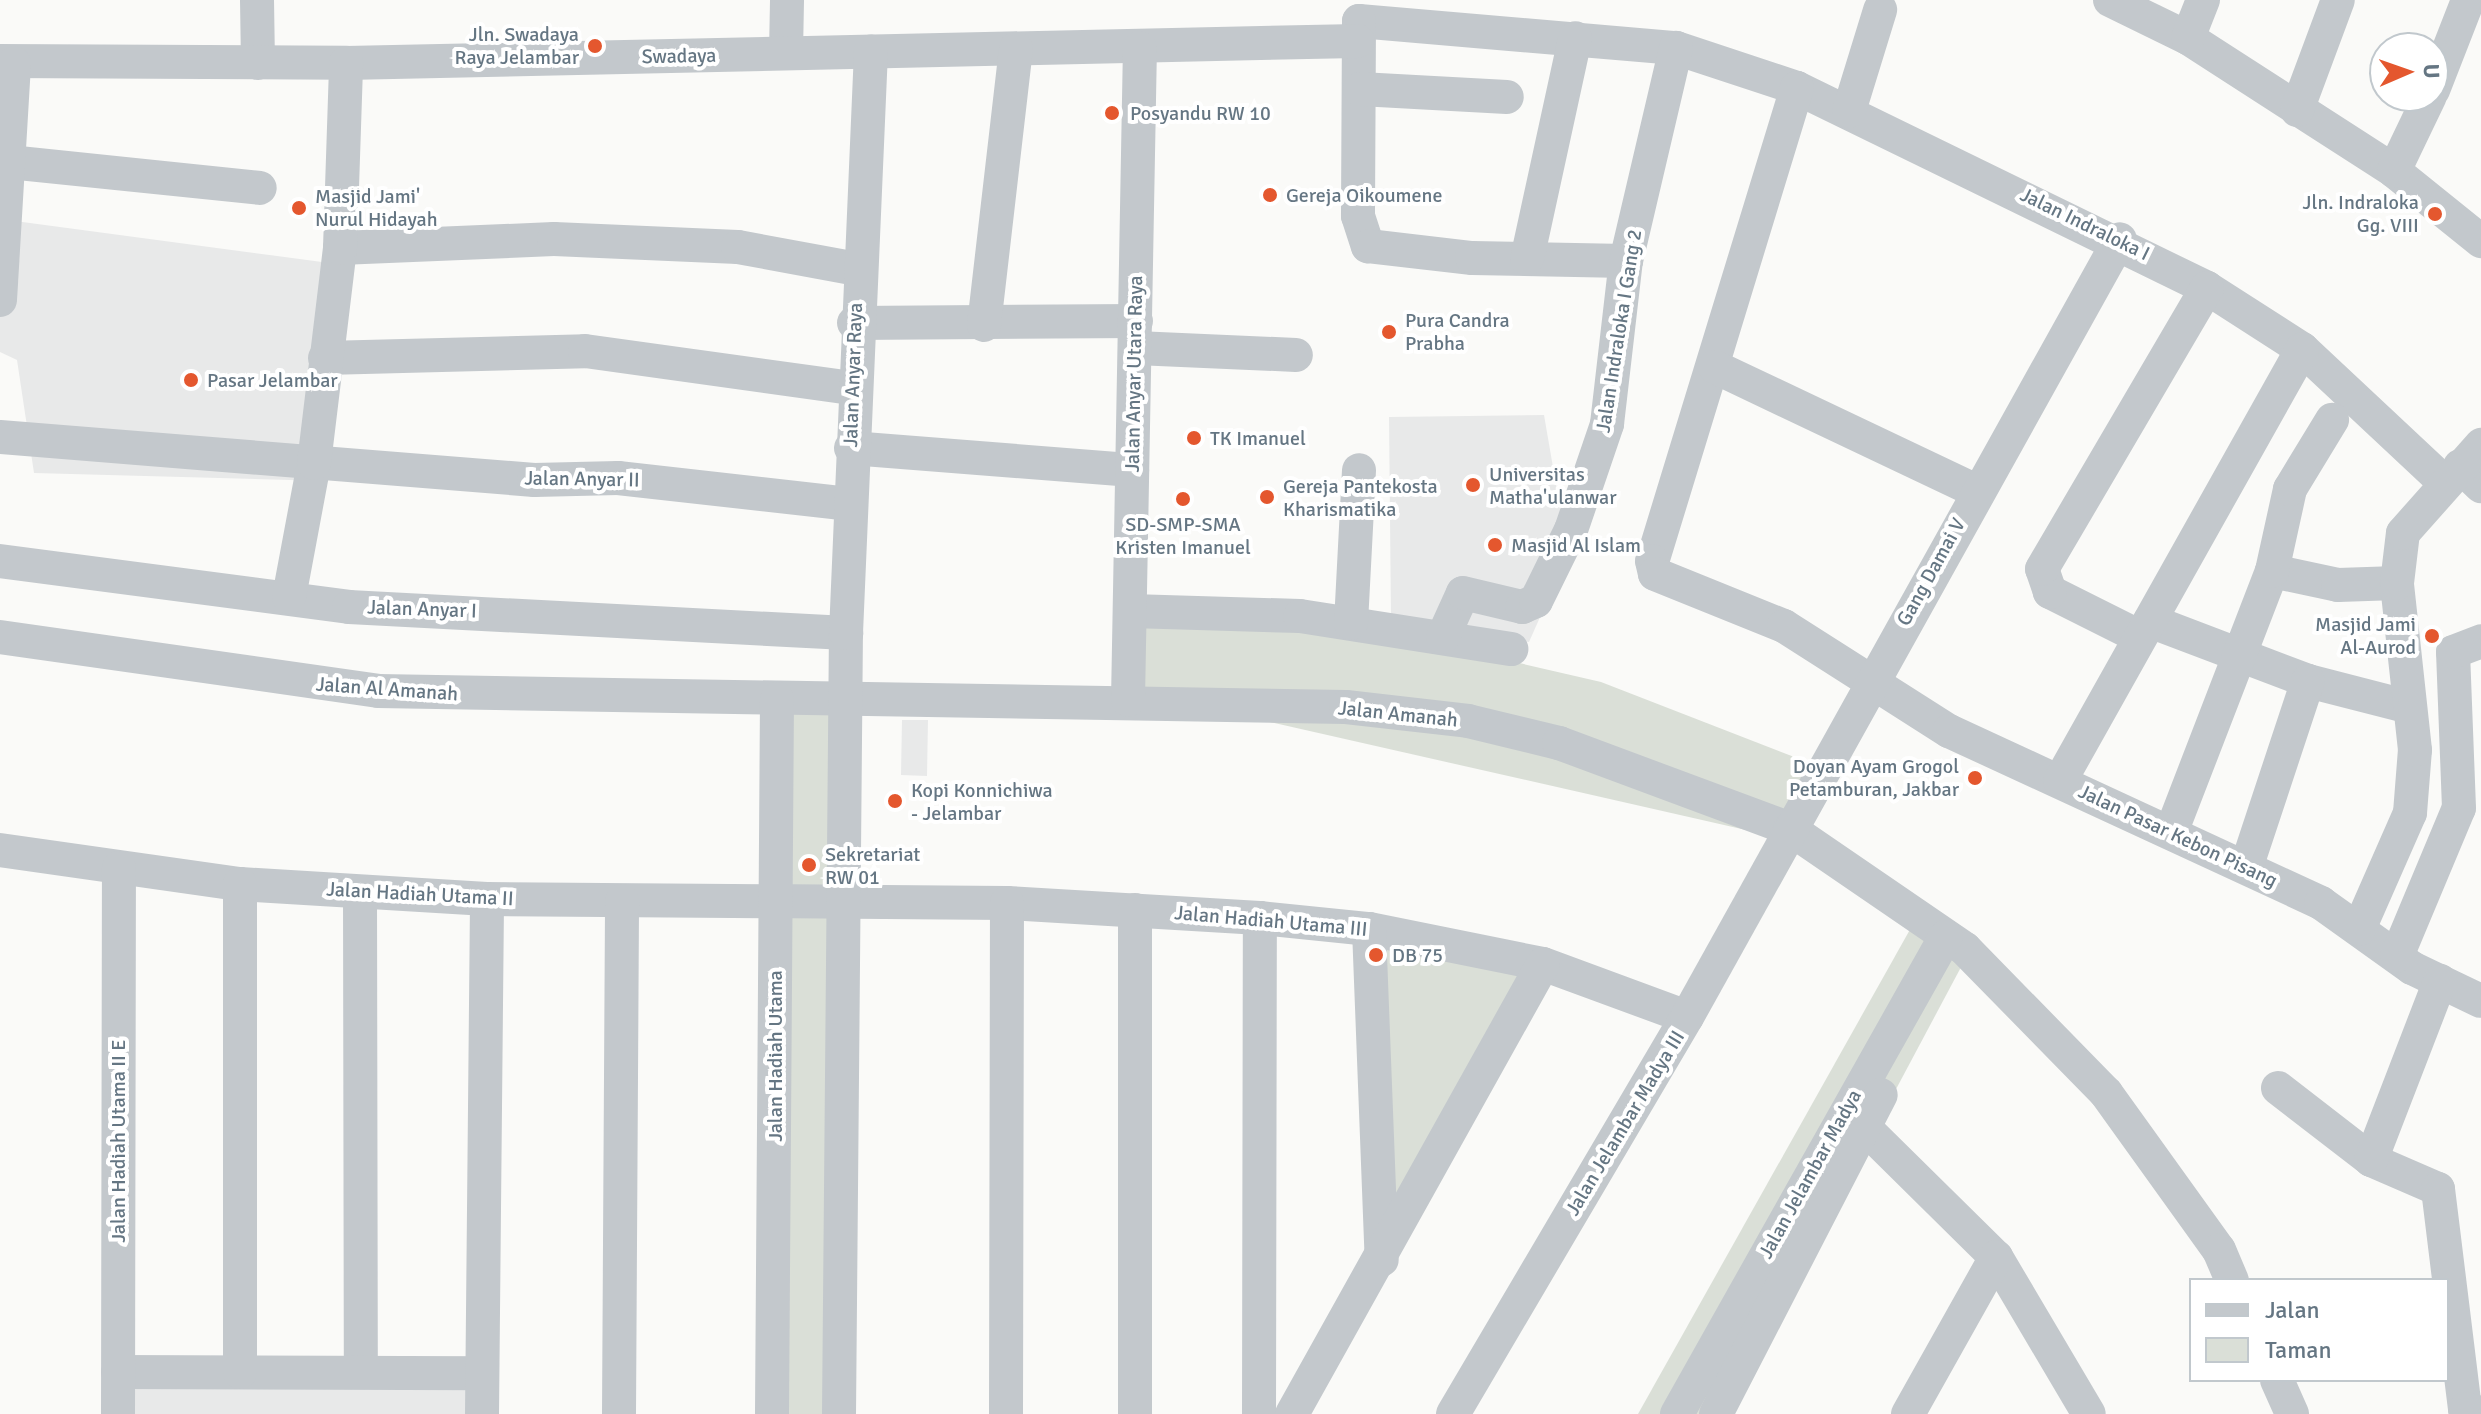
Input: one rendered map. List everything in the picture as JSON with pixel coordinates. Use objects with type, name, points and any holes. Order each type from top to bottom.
[{"type":"street","points":[[257,0],[258,63]]},
{"type":"street","points":[[786,53],[787,0]]},
{"type":"street","points":[[2110,0],[2188,38],[2394,171],[2481,241]]},
{"type":"street","points":[[2188,38],[2203,0]]},
{"type":"street","points":[[2297,110],[2338,0]]},
{"type":"street","points":[[2449,49],[2468,0]]},
{"type":"street","points":[[1849,111],[1880,10]]},
{"type":"street","points":[[1359,21],[1359,232],[1368,246],[1384,250],[1527,259],[1626,261]]},
{"type":"street","name":"Swadaya","points":[[7,62],[346,63],[1140,48],[1359,21]]},
{"type":"street","name":"Jalan Indraloka I","points":[[1359,21],[1575,38],[1797,88],[2120,239],[2207,288],[2302,349],[2467,470]]},
{"type":"street","points":[[1527,259],[1575,38]]},
{"type":"street","name":"Jalan Anyar Utara Raya","points":[[1128,700],[1140,48]]},
{"type":"street","points":[[984,325],[1016,49]]},
{"type":"street","name":"Jalan Anyar Raya","points":[[845,699],[854,323],[871,52]]},
{"type":"street","name":"Jalan Indraloka I Gang 2","points":[[1443,637],[1463,593],[1522,607],[1546,589],[1607,424],[1626,261],[1674,58]]},
{"type":"street","points":[[0,300],[9,162],[7,62]]},
{"type":"street","points":[[289,597],[314,463],[340,248],[346,63]]},
{"type":"street","points":[[1797,88],[1715,367],[1976,491]]},
{"type":"street","points":[[1360,89],[1507,97]]},
{"type":"street","points":[[2394,171],[2422,112]]},
{"type":"street","points":[[9,162],[260,188]]},
{"type":"street","points":[[340,248],[554,239],[738,247],[857,269]]},
{"type":"street","name":"Gang Damai V","points":[[1790,829],[1976,491],[2120,239]]},
{"type":"street","points":[[2207,288],[2042,569],[2050,592],[2145,629],[2308,681],[2409,707]]},
{"type":"street","points":[[854,323],[984,325],[1136,335],[1296,355]]},
{"type":"street","points":[[2060,781],[2302,349]]},
{"type":"street","points":[[325,358],[585,351],[852,388]]},
{"type":"street","name":"Jalan Pasar Kebon Pisang","points":[[1715,367],[1652,561],[1664,583],[1784,626],[1869,683],[1949,731],[2247,865],[2359,929],[2440,981],[2481,1001]]},
{"type":"street","points":[[2172,830],[2236,657],[2272,571],[2290,489],[2332,420]]},
{"type":"street","name":"Jalan Anyar II","points":[[0,437],[534,480],[618,478],[849,504]]},
{"type":"street","points":[[851,448],[1132,470]]},
{"type":"street","points":[[1351,623],[1359,470]]},
{"type":"street","points":[[2359,929],[2410,813],[2415,750],[2397,583],[2403,533],[2467,470]]},
{"type":"street","name":"Jalan Anyar I","points":[[0,561],[349,607],[846,633]]},
{"type":"street","points":[[2272,571],[2338,585],[2397,583]]},
{"type":"street","points":[[1131,611],[1351,623],[1511,649]]},
{"type":"street","name":"Jalan Al Amanah","points":[[0,637],[378,691],[777,699]]},
{"type":"street","points":[[2397,956],[2459,808],[2453,652],[2481,641]]},
{"type":"street","points":[[2247,865],[2308,681]]},
{"type":"street","name":"Jalan Amanah","points":[[777,699],[1128,700],[1346,707],[1468,721],[1587,751],[1790,829],[1956,942],[2106,1093],[2219,1250],[2231,1278]]},
{"type":"street","name":"Jalan Hadiah Utama","points":[[772,1414],[777,699]]},
{"type":"street","points":[[839,1414],[845,699]]},
{"type":"street","name":"Jalan Jelambar Madya III","points":[[1453,1414],[1687,1017],[1790,829]]},
{"type":"street","name":"Jalan Hadiah Utama II","points":[[0,850],[240,884],[360,892],[487,899],[841,901]]},
{"type":"street","name":"Jalan Hadiah Utama II E","points":[[118,1414],[119,868]]},
{"type":"street","points":[[240,884],[240,1372]]},
{"type":"street","points":[[360,892],[361,1372]]},
{"type":"street","points":[[482,1414],[487,899]]},
{"type":"street","points":[[619,1414],[622,901]]},
{"type":"street","name":"Jalan Hadiah Utama III","points":[[841,901],[1007,903],[1260,918],[1369,929],[1543,964],[1687,1017]]},
{"type":"street","points":[[1006,1414],[1007,903]]},
{"type":"street","points":[[1135,910],[1135,1414]]},
{"type":"street","points":[[1259,1414],[1260,918]]},
{"type":"street","points":[[1369,929],[1382,1262]]},
{"type":"street","name":"Jalan Jelambar Madya","points":[[1716,1414],[1956,942]]},
{"type":"street","name":"Jalan Jelambar Madya","points":[[1677,1414],[1956,942]]},
{"type":"street","points":[[1292,1414],[1382,1262],[1543,964]]},
{"type":"street","points":[[2371,1160],[2440,981]]},
{"type":"street","points":[[2278,1088],[2371,1160],[2440,1194],[2465,1409],[2481,1413]]},
{"type":"street","points":[[1863,1126],[1996,1257],[2075,1404]]},
{"type":"street","points":[[1908,1414],[1996,1257]]},
{"type":"street","points":[[118,1372],[481,1373]]},
{"type":"street","points":[[2278,1382],[2292,1414]]},
{"type":"shaded area","points":[[0,219],[337,264],[325,481],[34,473],[17,360],[0,352]]},
{"type":"shaded area","name":"Universitas Matha'ulanwar","points":[[1544,415],[1568,554],[1529,642],[1391,618],[1389,417]]},
{"type":"shaded area","points":[[902,720],[928,720],[927,776],[901,775]]},
{"type":"shaded area","points":[[473,1384],[473,1414],[128,1414],[128,1385]]},
{"type":"green space","points":[[1144,599],[1489,656],[1601,682],[1815,765],[1768,835],[1138,692]]},
{"type":"green space","points":[[840,707],[838,1414],[778,1414],[783,708]]},
{"type":"green space","points":[[1912,926],[1968,954],[1723,1414],[1638,1414]]},
{"type":"green space","points":[[1382,941],[1527,970],[1393,1218]]},
{"type":"place","name":"Jln. Swadaya Raya Jelambar","points":[[595,46]]},
{"type":"place","name":"Posyandu RW 10","points":[[1112,113]]},
{"type":"place","name":"Gereja Oikoumene","points":[[1270,195]]},
{"type":"place","name":"Masjid Jami' Nurul Hidayah","points":[[299,208]]},
{"type":"place","name":"Jln. Indraloka Gg. VIII","points":[[2435,214]]},
{"type":"place","name":"Pura Candra Prabha","points":[[1389,332]]},
{"type":"place","name":"Pasar Jelambar","points":[[191,380]]},
{"type":"place","name":"TK Imanuel","points":[[1194,438]]},
{"type":"place","name":"Universitas Matha'ulanwar","points":[[1473,485]]},
{"type":"place","name":"Gereja Pantekosta Kharismatika","points":[[1267,497]]},
{"type":"place","name":"SD-SMP-SMA Kristen Imanuel","points":[[1183,499]]},
{"type":"place","name":"Masjid Al Islam","points":[[1495,545]]},
{"type":"place","name":"Masjid Jami Al-Aurod","points":[[2432,636]]},
{"type":"place","name":"Doyan Ayam Grogol Petamburan, Jakbar","points":[[1975,778]]},
{"type":"place","name":"Kopi Konnichiwa - Jelambar","points":[[895,801]]},
{"type":"place","name":"Sekretariat RW 01","points":[[809,865]]},
{"type":"place","name":"DB 75","points":[[1376,955]]}]
